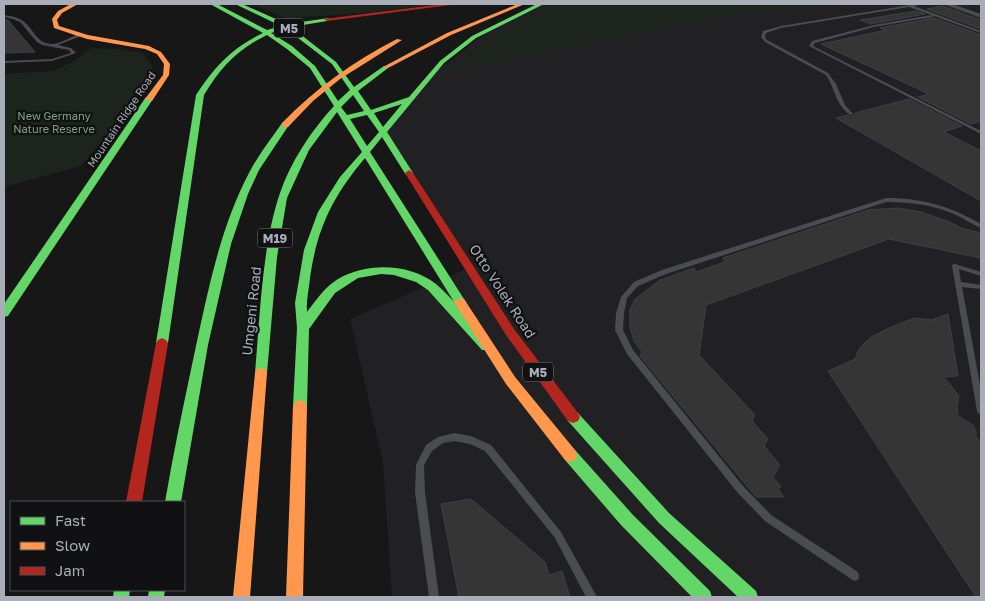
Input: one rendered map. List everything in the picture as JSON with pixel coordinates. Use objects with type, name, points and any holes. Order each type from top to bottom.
[{"type":"main road","name":"Mountain Ridge Road","points":[[4,314],[166,75],[167,64],[159,53],[131,44],[80,35],[56,27],[54,20],[60,12],[75,4]]},
{"type":"main road","name":"M5","points":[[213,4],[269,32],[296,51],[313,67],[438,266],[486,347],[548,430],[627,520],[704,597]]},
{"type":"main road","name":"Otto Volek Road","points":[[238,4],[286,26],[334,63],[383,132],[510,332],[543,380],[577,423],[664,518],[750,597]]},
{"type":"main road","points":[[134,501],[156,379],[200,95],[208,77],[232,51],[269,32],[286,26],[303,21],[404,12],[455,4]]},
{"type":"main road","name":"Umgeni Road","points":[[241,597],[271,263],[278,216],[287,186],[299,159],[324,121],[340,101],[376,74],[438,39],[522,4]]},
{"type":"main road","points":[[294,597],[303,328],[301,303],[309,250],[323,212],[343,179],[432,72],[464,44],[494,26],[541,4]]},
{"type":"main road","points":[[173,501],[196,378],[224,250],[234,215],[255,166],[280,130],[296,112],[335,78],[369,56],[411,35]]},
{"type":"main road","points":[[344,114],[408,99]]},
{"type":"main road","points":[[303,328],[325,296],[337,286],[362,273],[376,270],[393,270],[413,275],[431,286],[486,347]]},
{"type":"street","points":[[946,4],[981,16]]},
{"type":"lane","points":[[851,114],[844,109],[832,78],[766,41],[763,37],[764,32],[781,27],[922,4]]},
{"type":"lane","points":[[910,6],[932,16],[981,32]]},
{"type":"lane","points":[[4,16],[25,22],[38,42],[70,49],[74,52],[52,60],[4,62]]},
{"type":"lane","points":[[932,16],[839,35],[813,42],[811,46],[981,133]]},
{"type":"lane","points":[[53,45],[80,35]]},
{"type":"lane","points":[[854,576],[768,518],[740,489],[630,352],[619,330],[620,313],[624,297],[636,284],[664,272],[886,200],[909,199],[936,204],[981,226]]},
{"type":"lane","points":[[981,274],[956,266],[981,410]]},
{"type":"lane","points":[[959,284],[981,287]]},
{"type":"lane","points":[[434,597],[420,492],[420,465],[429,448],[440,440],[454,437],[471,440],[488,448],[558,535],[592,597]]},
{"type":"shaded area","points":[[543,4],[981,4],[981,597],[392,597],[383,463],[350,319],[471,267],[384,132],[429,77],[495,26]]},
{"type":"green space","points":[[251,4],[436,4],[372,12],[285,18]]},
{"type":"green space","points":[[554,4],[822,5],[728,16],[452,72],[452,67],[493,35]]},
{"type":"green space","name":"New Germany Nature Reserve","points":[[91,48],[118,49],[142,53],[153,67],[147,88],[81,166],[4,187],[4,74],[52,71],[71,63]]},
{"type":"building","points":[[942,6],[981,20],[981,29],[927,9]]},
{"type":"building","points":[[916,11],[925,14],[870,24],[860,20]]},
{"type":"building","points":[[934,18],[981,35],[981,121],[971,124],[918,97],[929,94],[821,44],[886,30],[880,28]]},
{"type":"building","points":[[4,19],[8,20],[35,52],[4,53]]},
{"type":"building","points":[[909,99],[962,126],[944,132],[981,151],[981,201],[836,118],[848,115],[852,117],[855,113]]},
{"type":"building","points":[[897,208],[921,212],[961,228],[981,233],[981,258],[889,239],[706,305],[699,355],[755,415],[752,421],[768,439],[764,446],[780,465],[773,477],[781,487],[778,489],[784,497],[756,497],[640,356],[642,352],[634,341],[630,327],[630,310],[635,299],[660,280],[694,268],[696,272],[725,262],[723,258],[868,210]]},
{"type":"building","points":[[948,314],[958,376],[944,377],[959,396],[958,416],[973,425],[976,437],[981,442],[981,597],[976,597],[828,371],[855,359],[859,349],[871,337],[889,328],[914,318],[932,320]]},
{"type":"building","points":[[471,499],[545,562],[549,575],[562,571],[570,597],[459,597],[441,504]]},
{"type":"traffic: fast","points":[[213,4],[277,39],[313,67],[460,302]]},
{"type":"traffic: fast","points":[[238,4],[286,26],[334,63],[383,132],[409,173]]},
{"type":"traffic: fast","points":[[300,406],[303,328],[301,303],[309,250],[323,212],[343,179],[442,62],[474,37],[541,4]]},
{"type":"traffic: fast","points":[[162,343],[200,95],[223,62],[253,40],[287,26],[327,19]]},
{"type":"traffic: fast","points":[[261,373],[274,240],[287,185],[305,150],[327,118],[354,90],[386,67]]},
{"type":"traffic: fast","points":[[4,313],[149,99]]},
{"type":"traffic: fast","points":[[346,118],[390,107],[408,99]]},
{"type":"traffic: fast","points":[[173,501],[202,345],[226,244],[243,194],[268,147],[285,125]]},
{"type":"traffic: fast","points":[[303,328],[327,294],[342,282],[354,275],[367,272],[394,271],[420,280],[432,287],[486,347]]},
{"type":"traffic: fast","points":[[573,417],[664,518],[750,597]]},
{"type":"traffic: fast","points":[[570,455],[627,520],[704,597]]},
{"type":"traffic: fast","points":[[121,597],[122,591]]},
{"type":"traffic: fast","points":[[156,597],[157,591]]},
{"type":"traffic: slow","points":[[75,4],[60,12],[54,20],[56,27],[87,37],[147,47],[159,53],[167,64],[166,75],[149,99]]},
{"type":"traffic: slow","points":[[386,67],[449,34],[522,4]]},
{"type":"traffic: slow","points":[[285,125],[338,77],[399,40]]},
{"type":"traffic: slow","points":[[460,302],[484,342],[511,381],[570,455]]},
{"type":"traffic: slow","points":[[241,597],[261,373]]},
{"type":"traffic: slow","points":[[294,597],[300,406]]},
{"type":"traffic: jam","points":[[327,19],[455,4]]},
{"type":"traffic: jam","points":[[409,173],[510,332],[573,417]]},
{"type":"traffic: jam","points":[[134,501],[162,343]]}]
